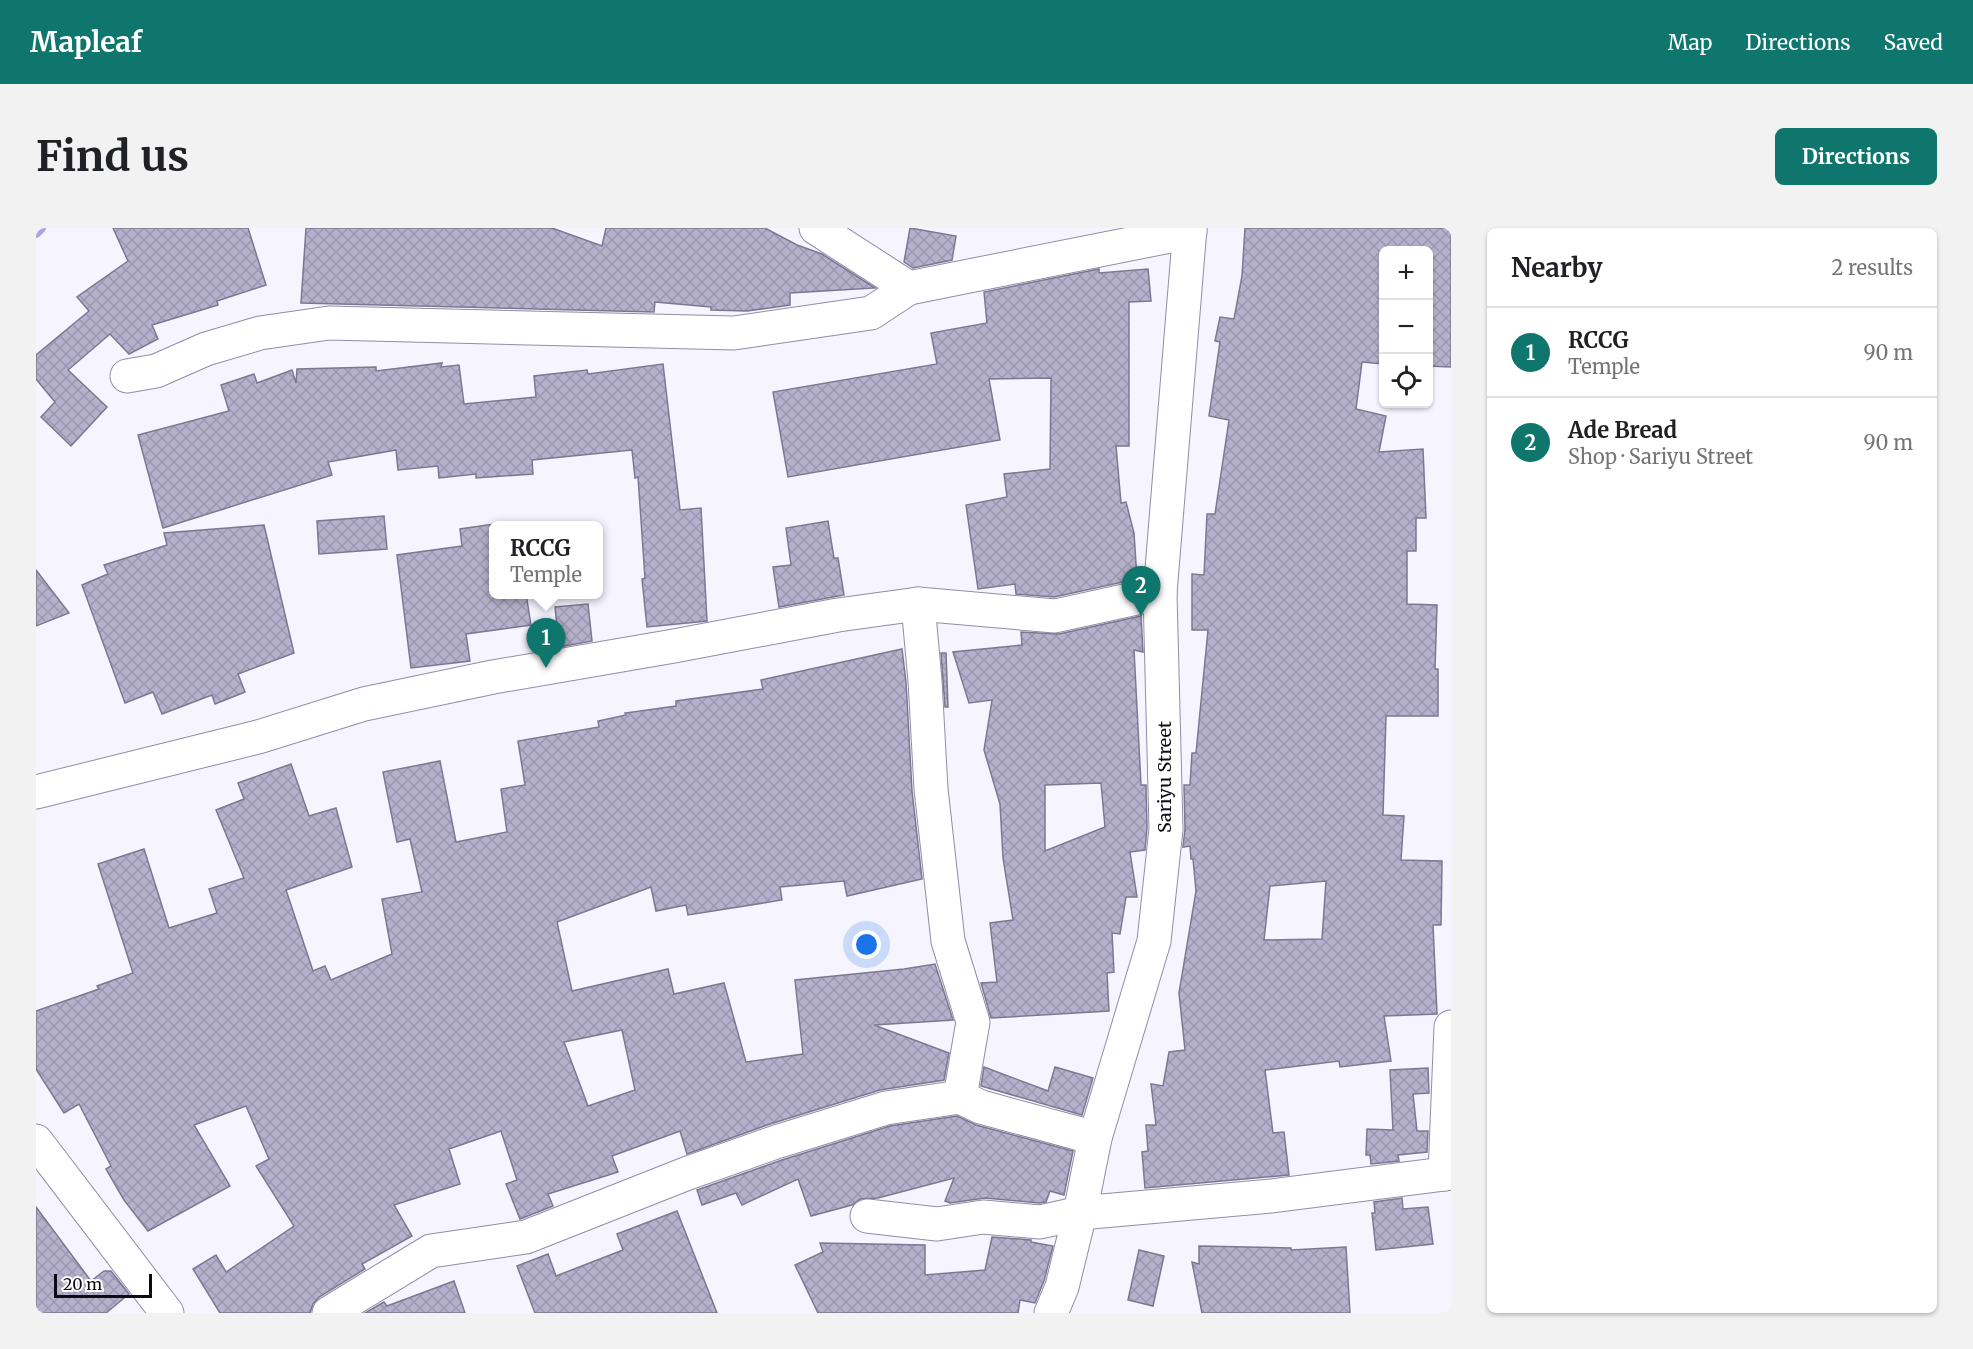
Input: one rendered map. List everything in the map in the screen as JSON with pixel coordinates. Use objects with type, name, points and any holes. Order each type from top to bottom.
[{"type":"street","points":[[816,228],[909,288]]},
{"type":"street","points":[[127,376],[156,371],[206,349],[260,333],[329,323],[734,333],[871,313],[909,288],[1190,230]]},
{"type":"street","name":"Sariyu Street","points":[[1052,1313],[1062,1287],[1095,1138],[1154,941],[1166,829],[1160,593],[1190,230]]},
{"type":"street","points":[[36,792],[258,737],[364,704],[493,677],[826,617],[918,604],[1054,616],[1160,593]]},
{"type":"street","points":[[918,604],[931,789],[948,941],[973,1022],[960,1097]]},
{"type":"street","points":[[867,1216],[937,1224],[983,1217],[1040,1222],[1080,1213],[1272,1196],[1448,1174],[1451,1027]]},
{"type":"street","points":[[329,1313],[431,1251],[526,1237],[688,1173],[776,1142],[886,1108],[960,1097],[981,1107],[1095,1138]]},
{"type":"street","points":[[36,1141],[167,1313]]},
{"type":"building","points":[[113,228],[248,228],[266,285],[217,301],[218,305],[152,325],[158,339],[129,354],[110,334],[68,370],[107,407],[71,446],[41,417],[55,402],[36,379],[36,355],[89,311],[77,297],[128,261]]},
{"type":"building","points":[[306,228],[552,228],[602,246],[606,228],[765,228],[797,245],[822,254],[875,288],[790,293],[790,305],[747,311],[711,310],[711,307],[655,302],[654,312],[301,303]]},
{"type":"building","points":[[910,228],[956,236],[952,260],[913,268],[904,262]]},
{"type":"building","points":[[1245,228],[1451,228],[1451,367],[1433,366],[1433,246],[1379,246],[1379,364],[1362,362],[1356,409],[1386,416],[1379,452],[1423,449],[1426,518],[1416,518],[1416,551],[1407,551],[1407,604],[1437,605],[1435,669],[1438,669],[1438,716],[1386,716],[1383,815],[1404,816],[1401,860],[1442,861],[1441,925],[1433,925],[1437,1014],[1384,1016],[1391,1061],[1340,1067],[1339,1061],[1265,1070],[1273,1133],[1284,1132],[1289,1175],[1145,1188],[1142,1152],[1148,1151],[1146,1125],[1156,1125],[1151,1084],[1163,1086],[1169,1052],[1185,1050],[1179,993],[1196,891],[1190,846],[1183,847],[1184,785],[1190,785],[1192,753],[1196,753],[1208,630],[1192,630],[1192,574],[1204,575],[1207,514],[1215,514],[1229,420],[1209,416],[1220,342],[1215,341],[1220,317],[1234,319],[1242,276]],"holes":[[[1326,881],[1322,939],[1264,940],[1270,886]]]},
{"type":"building","points":[[1099,269],[1099,273],[1148,269],[1151,301],[1129,302],[1129,446],[1116,446],[1121,503],[1126,502],[1134,533],[1137,579],[1054,597],[1016,594],[1015,584],[978,589],[966,505],[1007,497],[1004,474],[1050,469],[1051,378],[989,379],[1000,440],[788,477],[773,392],[937,364],[931,333],[987,323],[984,292]]},
{"type":"building","points":[[442,363],[441,367],[459,365],[464,404],[536,397],[534,376],[587,370],[588,374],[663,364],[680,510],[701,508],[707,621],[647,627],[642,579],[645,578],[638,477],[635,478],[632,450],[532,460],[533,474],[476,478],[476,474],[439,478],[438,466],[398,470],[396,450],[328,462],[332,475],[163,528],[138,435],[229,411],[221,385],[254,374],[257,383],[292,370],[296,383],[297,369],[376,367],[376,371]]},
{"type":"building","points":[[384,516],[387,549],[319,554],[317,521]]},
{"type":"building","points":[[828,521],[834,558],[838,558],[844,595],[779,607],[773,567],[791,565],[786,528]]},
{"type":"building","points":[[264,525],[294,653],[238,674],[245,692],[215,704],[212,695],[162,714],[153,692],[125,703],[82,585],[108,574],[104,565],[167,545],[164,533]]},
{"type":"building","points":[[489,525],[489,599],[527,599],[531,625],[466,634],[470,661],[411,668],[397,555],[462,546],[460,529]]},
{"type":"building","points":[[36,570],[69,613],[36,626]]},
{"type":"building","points":[[588,604],[592,641],[559,647],[555,607]]},
{"type":"building","points":[[1141,616],[1143,652],[1134,650],[1141,785],[1146,785],[1147,828],[1145,850],[1130,852],[1137,897],[1126,897],[1120,934],[1112,933],[1114,972],[1107,973],[1109,1011],[991,1018],[981,983],[997,982],[990,923],[1013,920],[1003,858],[1000,804],[984,750],[992,700],[969,703],[953,652],[1022,645],[1021,632],[1059,634]],"holes":[[[1101,783],[1105,827],[1045,851],[1045,785]]]},
{"type":"building","points":[[902,649],[912,791],[922,879],[847,896],[844,881],[780,887],[782,900],[688,915],[686,905],[656,911],[651,887],[557,922],[572,991],[668,969],[674,994],[724,983],[746,1062],[803,1054],[795,980],[935,964],[953,1020],[874,1025],[949,1053],[944,1080],[880,1090],[770,1124],[687,1154],[680,1131],[612,1156],[618,1172],[548,1194],[553,1206],[520,1219],[506,1184],[517,1180],[501,1131],[449,1149],[460,1184],[394,1205],[412,1236],[362,1264],[365,1269],[319,1297],[310,1313],[220,1313],[193,1269],[216,1255],[226,1272],[294,1226],[256,1166],[269,1159],[246,1106],[194,1125],[230,1186],[148,1231],[124,1200],[106,1169],[111,1166],[79,1104],[64,1113],[36,1069],[36,1011],[99,989],[97,986],[133,973],[98,864],[144,849],[169,928],[217,913],[209,889],[244,878],[216,810],[244,799],[238,783],[291,764],[309,816],[336,808],[352,867],[286,890],[313,971],[325,966],[331,980],[392,954],[382,899],[422,892],[410,839],[397,842],[383,772],[440,761],[456,842],[507,832],[501,789],[525,785],[518,741],[599,727],[598,721],[626,715],[625,713],[676,706],[676,701],[763,689],[761,680]],"holes":[[[622,1030],[635,1090],[588,1106],[564,1042]]]},
{"type":"building","points":[[941,653],[946,653],[948,707],[945,707]]},
{"type":"building","points":[[984,1067],[1048,1091],[1055,1067],[1093,1078],[1082,1115],[981,1086]]},
{"type":"building","points":[[1428,1068],[1429,1093],[1413,1094],[1417,1131],[1428,1131],[1427,1152],[1398,1155],[1399,1161],[1371,1164],[1370,1155],[1366,1155],[1367,1129],[1393,1130],[1390,1070]]},
{"type":"building","points":[[957,1116],[976,1125],[1073,1151],[1064,1195],[1050,1191],[1046,1202],[1039,1203],[985,1198],[950,1203],[945,1201],[954,1178],[878,1198],[860,1199],[852,1205],[811,1216],[798,1179],[742,1205],[736,1193],[702,1205],[697,1190],[890,1126]]},
{"type":"building","points":[[1402,1198],[1403,1209],[1428,1207],[1433,1244],[1376,1250],[1372,1213],[1375,1213],[1374,1202]]},
{"type":"building","points":[[36,1207],[91,1281],[104,1271],[111,1271],[129,1294],[106,1313],[36,1313]]},
{"type":"building","points":[[677,1211],[717,1313],[535,1313],[517,1266],[548,1254],[556,1276],[623,1250],[617,1234]]},
{"type":"building","points":[[992,1237],[1031,1240],[1031,1242],[1053,1246],[1044,1281],[1035,1303],[1020,1300],[1018,1313],[818,1313],[795,1265],[823,1252],[820,1243],[925,1245],[925,1275],[985,1270]]},
{"type":"building","points":[[1199,1246],[1291,1248],[1291,1250],[1346,1247],[1350,1313],[1202,1313],[1192,1262],[1199,1264]]},
{"type":"building","points":[[1139,1250],[1164,1256],[1153,1306],[1128,1300]]},
{"type":"building","points":[[454,1281],[465,1313],[365,1313],[384,1302],[387,1306]]},
{"type":"waterway","points":[[36,233],[41,228]]},
{"type":"place","name":"Ade Bread","points":[[1141,616]]},
{"type":"place","name":"RCCG","points":[[546,668]]}]
